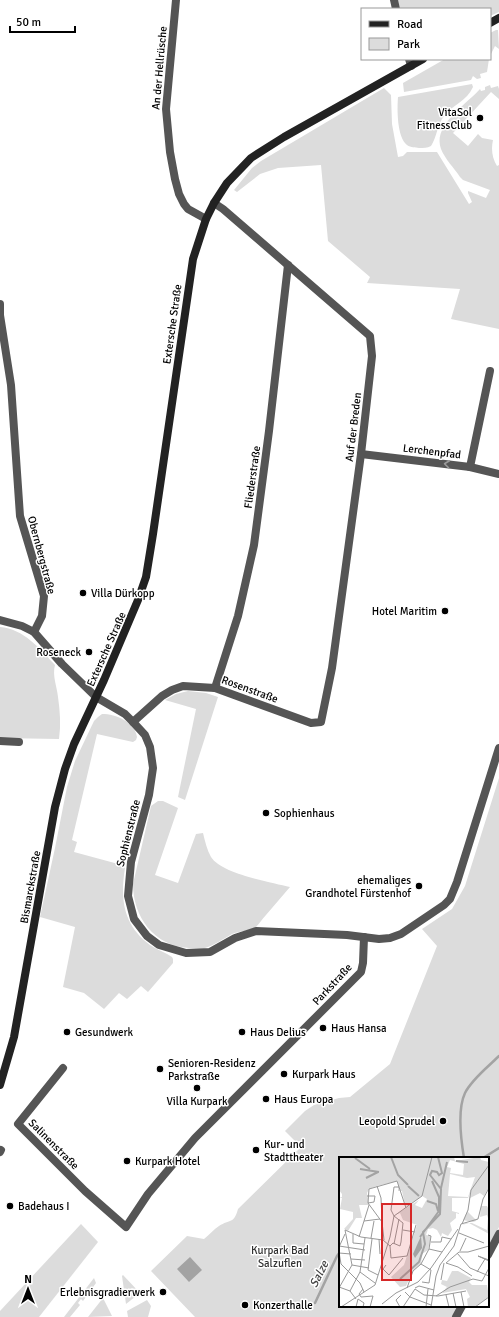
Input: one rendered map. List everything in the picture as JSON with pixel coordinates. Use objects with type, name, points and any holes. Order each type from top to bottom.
[{"type":"main road","name":"Extersche Straße","points":[[96,697],[130,620],[146,578],[193,259],[206,219],[227,183],[251,158],[261,150],[410,62]]},
{"type":"main road","name":"Bismarckstraße","points":[[0,1085],[14,1037],[55,807],[65,769],[74,744],[96,697]]},
{"type":"street","name":"An der Hellrüsche","points":[[176,0],[166,109],[170,152],[175,179],[184,204],[188,209],[206,219]]},
{"type":"street","name":"Auf der Breden","points":[[214,203],[223,209],[370,336],[372,356],[361,454],[332,668],[321,722]]},
{"type":"street","name":"Fliederstraße","points":[[215,688],[238,616],[254,545],[288,265]]},
{"type":"street","name":"Obernbergstraße","points":[[0,304],[0,315],[11,385],[20,516],[44,596],[42,616],[34,632]]},
{"type":"street","points":[[470,467],[490,371]]},
{"type":"street","name":"Lerchenpfad","points":[[361,454],[470,467],[499,474]]},
{"type":"street","points":[[0,620],[22,626],[34,632]]},
{"type":"street","name":"Sophienstraße","points":[[34,632],[62,664],[96,697],[125,714],[134,722],[150,746],[153,768],[149,795],[131,862],[128,896],[134,919],[147,936],[159,945],[186,953],[210,952],[235,938],[256,931],[364,937]]},
{"type":"street","name":"Rosenstraße","points":[[134,722],[156,700],[172,690],[184,686],[215,688],[311,723],[321,722]]},
{"type":"street","points":[[0,741],[19,742]]},
{"type":"street","points":[[364,937],[390,938],[401,934],[437,911],[450,899],[457,882],[499,748]]},
{"type":"street","name":"Parkstraße","points":[[126,1227],[148,1194],[195,1138],[361,972],[363,963],[364,937]]},
{"type":"street","name":"Salinenstraße","points":[[63,1068],[18,1124],[85,1191],[126,1227]]},
{"type":"street","points":[[489,1253],[499,1234]]},
{"type":"street","points":[[456,1317],[461,1307]]},
{"type":"green space","points":[[398,0],[499,0],[499,12],[491,16],[491,8],[400,8]]},
{"type":"green space","points":[[498,30],[499,49],[495,46],[491,54],[491,32]]},
{"type":"green space","points":[[443,60],[489,60],[487,72],[480,74],[481,78],[477,79],[473,76],[471,80],[404,92],[403,83]]},
{"type":"green space","points":[[472,84],[473,87],[467,96],[447,112],[438,127],[435,139],[431,146],[419,148],[407,145],[399,130],[398,97]]},
{"type":"green space","points":[[490,85],[491,88],[498,86],[499,99],[491,92],[453,133],[468,146],[478,134],[482,138],[493,140],[493,157],[497,166],[499,165],[499,329],[451,319],[460,289],[367,283],[370,277],[328,241],[321,165],[278,168],[260,174],[237,192],[234,190],[252,168],[261,161],[384,88],[391,95],[392,124],[398,157],[403,156],[407,152],[437,152],[469,204],[472,202],[468,191],[486,198],[490,190],[463,180],[460,177],[441,149],[440,140],[441,132],[452,116],[480,89],[481,91],[485,90],[485,87]]},
{"type":"green space","points":[[0,627],[16,631],[24,635],[55,665],[54,677],[60,713],[59,739],[0,738]]},
{"type":"green space","points":[[188,691],[206,693],[218,697],[185,800],[178,797],[196,709],[165,700],[176,694]]},
{"type":"green space","points":[[102,714],[119,717],[129,723],[133,727],[137,737],[133,742],[97,734],[72,840],[77,842],[74,852],[122,865],[125,868],[123,890],[129,920],[134,929],[150,945],[169,955],[173,959],[173,963],[148,992],[141,986],[127,999],[119,993],[104,1009],[84,993],[63,987],[75,927],[40,917],[67,787],[75,761],[94,721]]},
{"type":"green space","name":"Kurpark Bad Salzuflen","points":[[499,778],[499,1227],[489,1246],[489,1157],[339,1157],[339,1307],[458,1307],[453,1317],[195,1317],[151,1271],[187,1236],[204,1239],[217,1227],[235,1217],[238,1209],[301,1147],[285,1131],[305,1111],[314,1105],[339,1098],[350,1097],[390,1064],[437,946],[422,929],[452,909],[465,886]]},
{"type":"green space","points":[[158,801],[163,801],[178,808],[155,875],[178,883],[196,834],[203,833],[211,857],[225,868],[259,880],[290,887],[256,927],[232,934],[205,948],[189,948],[165,942],[148,928],[141,918],[137,908],[133,884],[151,806]]},
{"type":"green space","points":[[81,1224],[98,1242],[39,1317],[0,1317],[0,1311]]},
{"type":"green space","points":[[123,1275],[140,1293],[126,1304],[122,1276]]},
{"type":"green space","points":[[94,1278],[96,1283],[83,1301],[81,1299],[78,1303],[80,1305],[70,1317],[64,1317]]},
{"type":"green space","points":[[103,1298],[112,1316],[88,1317]]},
{"type":"green space","points":[[147,1300],[151,1306],[148,1317],[128,1317],[127,1311]]},
{"type":"shaded area","points":[[190,1257],[202,1270],[189,1282],[177,1269]]},
{"type":"waterway","points":[[464,1157],[460,1116],[465,1093],[480,1073],[499,1056]]},
{"type":"waterway","name":"Salze","points":[[485,1157],[499,1148]]},
{"type":"waterway","name":"Salze","points":[[315,1303],[339,1253]]},
{"type":"place","name":"VitaSol FitnessClub","points":[[480,118]]},
{"type":"place","name":"Villa Dürkopp","points":[[83,593]]},
{"type":"place","name":"Hotel Maritim","points":[[445,611]]},
{"type":"place","name":"Roseneck","points":[[89,652]]},
{"type":"place","name":"Sophienhaus","points":[[266,813]]},
{"type":"place","name":"ehemaliges Grandhotel Fürstenhof","points":[[419,886]]},
{"type":"place","name":"Haus Hansa","points":[[323,1028]]},
{"type":"place","name":"Gesundwerk","points":[[67,1032]]},
{"type":"place","name":"Haus Delius","points":[[242,1032]]},
{"type":"place","name":"Senioren-Residenz Parkstraße","points":[[160,1069]]},
{"type":"place","name":"Kurpark Haus","points":[[284,1074]]},
{"type":"place","name":"Villa Kurpark","points":[[197,1088]]},
{"type":"place","name":"Haus Europa","points":[[266,1099]]},
{"type":"place","name":"Leopold Sprudel","points":[[443,1121]]},
{"type":"place","name":"Kur- und Stadttheater","points":[[256,1150]]},
{"type":"place","name":"Kurpark Hotel","points":[[127,1161]]},
{"type":"place","name":"Badehaus I","points":[[10,1206]]},
{"type":"place","name":"Erlebnisgradierwerk","points":[[163,1292]]},
{"type":"place","name":"Konzerthalle","points":[[245,1305]]}]
